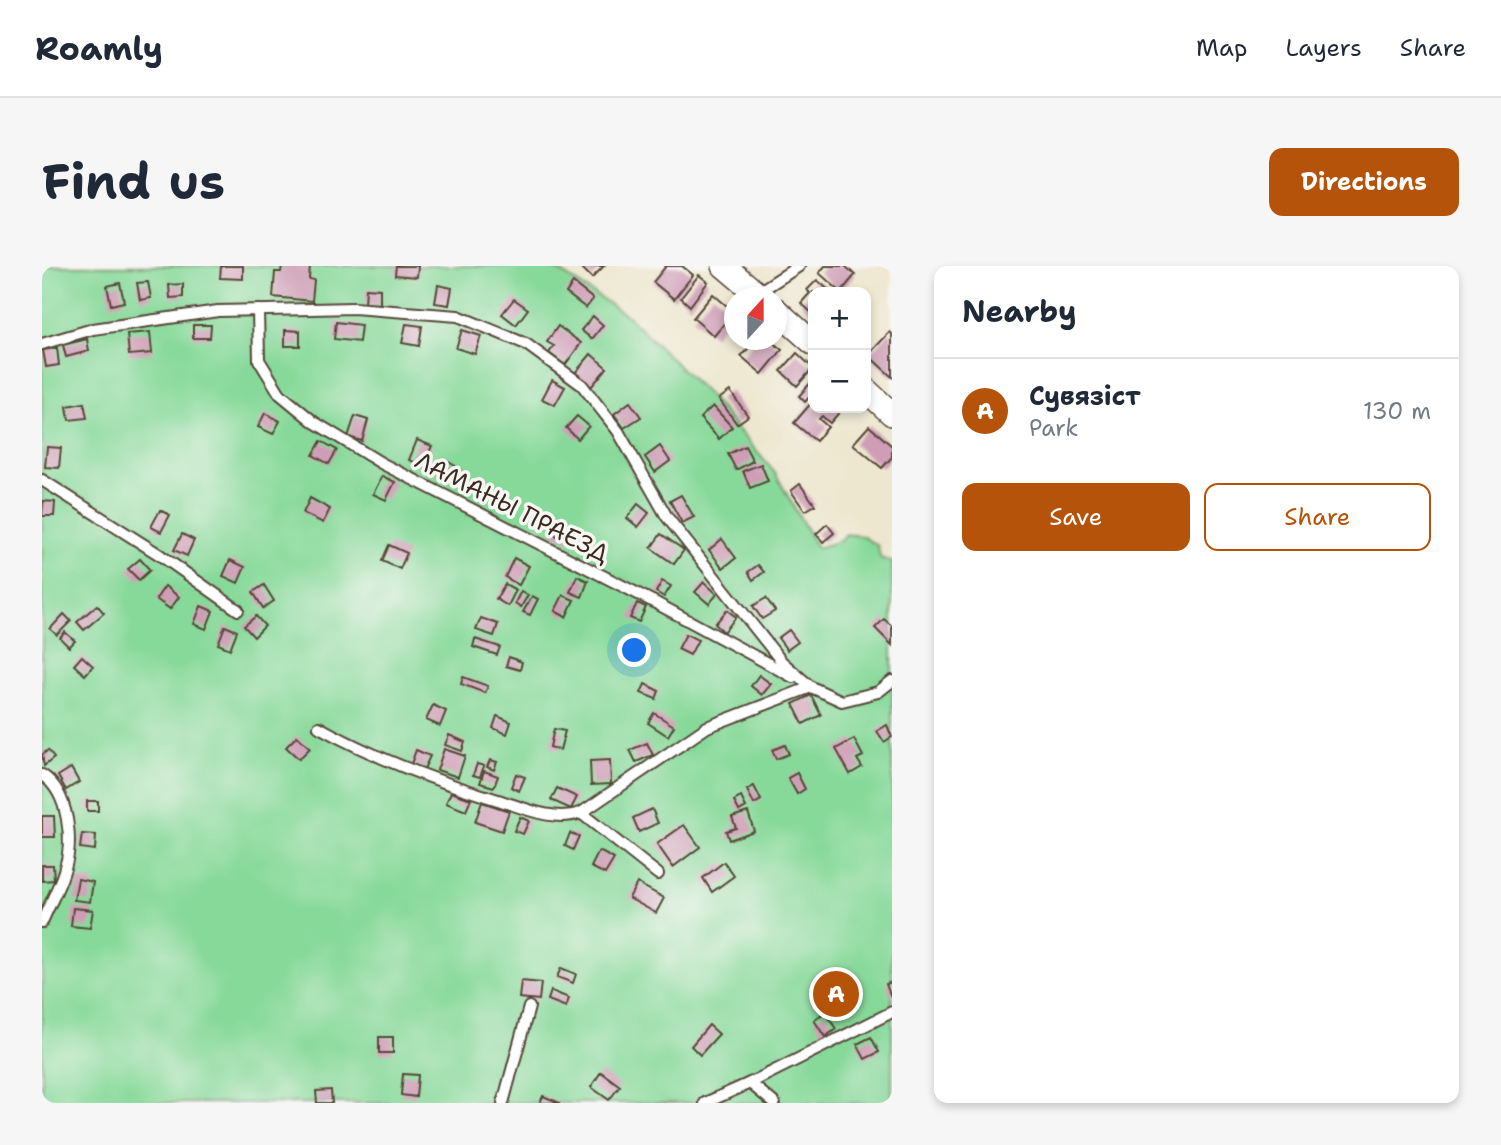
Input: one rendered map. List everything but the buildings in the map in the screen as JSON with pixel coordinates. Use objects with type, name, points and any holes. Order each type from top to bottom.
[{"type":"street","points":[[724,266],[750,287]]},
{"type":"street","points":[[787,320],[808,339]]},
{"type":"street","points":[[871,395],[892,414]]},
{"type":"lane","points":[[771,287],[799,266]]},
{"type":"lane","points":[[42,344],[93,329],[218,311],[354,308],[458,316],[526,344],[582,385],[618,431],[667,517],[782,662],[811,687],[842,701],[878,692],[892,681]]},
{"type":"lane","name":"ЛАМАНЫ ПРАЕЗД","points":[[258,310],[259,360],[280,394],[314,422],[393,469],[811,687]]},
{"type":"lane","points":[[42,480],[160,555],[238,610]]},
{"type":"lane","points":[[319,727],[356,748],[444,783],[551,816],[570,816],[580,813],[707,727],[811,687]]},
{"type":"lane","points":[[42,775],[53,782],[66,813],[69,841],[65,869],[42,922]]},
{"type":"lane","points":[[580,813],[658,873]]},
{"type":"lane","points":[[503,1103],[529,1007]]},
{"type":"lane","points":[[705,1103],[892,1012]]},
{"type":"lane","points":[[750,1083],[774,1103]]},
{"type":"green space","points":[[42,266],[543,266],[559,271],[629,317],[713,400],[775,473],[817,548],[840,541],[846,534],[862,536],[878,546],[880,558],[892,562],[892,1103],[42,1103]]},
{"type":"place","name":"Сувязіст","points":[[836,994]]}]
